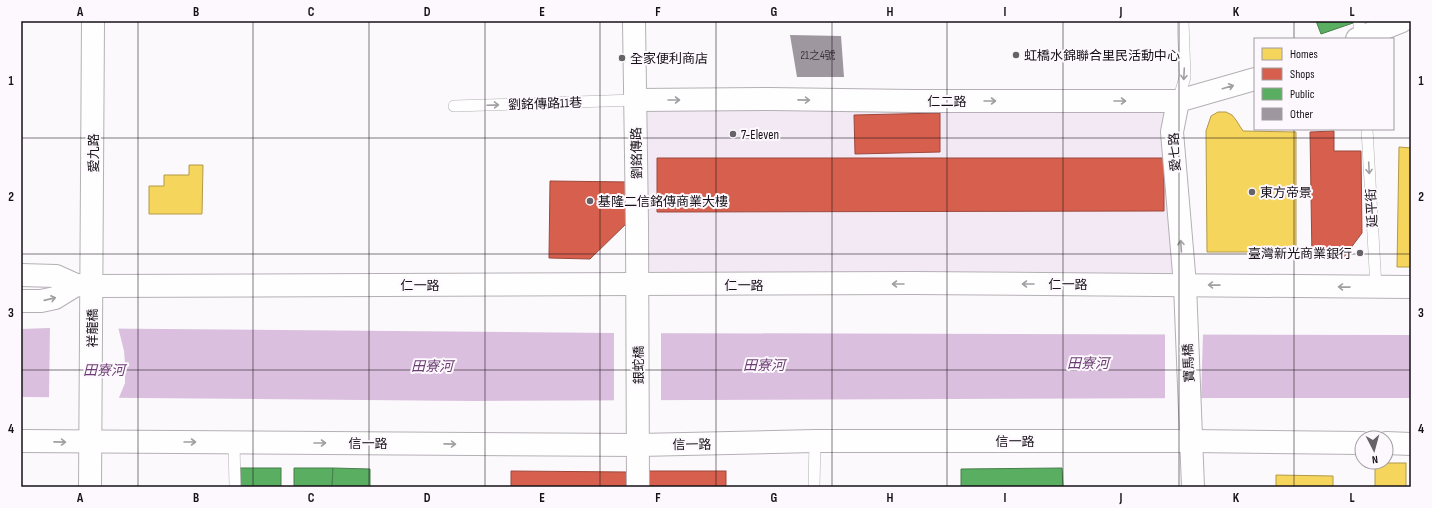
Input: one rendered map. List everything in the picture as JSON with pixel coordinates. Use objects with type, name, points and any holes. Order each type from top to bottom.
[{"type":"street","name":"愛九路","points":[[84,285],[93,21]]},
{"type":"street","name":"劉銘傳路","points":[[634,21],[638,285]]},
{"type":"street","points":[[1359,34],[1402,21]]},
{"type":"street","name":"仁二路","points":[[635,100],[770,99],[928,101],[1178,101],[1254,79]]},
{"type":"street","name":"愛七路","points":[[1178,101],[1172,132],[1185,285]]},
{"type":"street","name":"仁一路","points":[[21,275],[56,276],[84,285],[920,284],[1411,287]]},
{"type":"street","points":[[21,301],[41,301],[55,298],[84,285]]},
{"type":"street","name":"祥龍橋","points":[[84,285],[91,442],[90,487]]},
{"type":"street","name":"銀蛇橋","points":[[638,285],[638,487]]},
{"type":"street","name":"寶馬橋","points":[[1185,285],[1193,487]]},
{"type":"street","name":"信一路","points":[[21,441],[639,446],[815,441],[1192,441],[1354,443]]},
{"type":"street","points":[[1394,443],[1411,444]]},
{"type":"lane","name":"愛七路","points":[[1178,101],[1185,77],[1183,21]]},
{"type":"lane","name":"劉銘傳路11巷","points":[[454,106],[635,100]]},
{"type":"lane","name":"延平街","points":[[1367,130],[1376,287]]},
{"type":"lane","points":[[814,487],[815,441]]},
{"type":"lane","points":[[234,443],[235,487]]},
{"type":"shaded area","points":[[635,100],[1178,101],[1196,282],[638,285]]},
{"type":"water","name":"田寮河","points":[[21,329],[613,333],[1411,335],[1411,398],[473,401],[21,397]]},
{"type":"pier","points":[[50,326],[118,327],[124,351],[125,383],[118,400],[49,399]]},
{"type":"pier","points":[[614,331],[661,331],[661,403],[614,403]]},
{"type":"pier","points":[[1165,331],[1203,332],[1201,400],[1165,400]]},
{"type":"building: Homes","name":"東方帝景","points":[[1218,112],[1226,112],[1232,115],[1243,131],[1296,132],[1296,252],[1207,252],[1206,131],[1211,116]]},
{"type":"building: Homes","points":[[1399,147],[1411,148],[1411,267],[1397,267]]},
{"type":"building: Homes","points":[[189,165],[203,165],[202,214],[149,214],[149,186],[164,186],[164,175],[189,175]]},
{"type":"building: Homes","points":[[1394,463],[1406,463],[1406,487],[1375,487],[1375,470],[1394,470]]},
{"type":"building: Homes","points":[[1276,475],[1333,476],[1333,487],[1276,487]]},
{"type":"building: Shops","points":[[940,113],[940,152],[855,154],[854,115]]},
{"type":"building: Shops","points":[[1334,131],[1334,151],[1361,151],[1362,233],[1344,257],[1312,258],[1310,132]]},
{"type":"building: Shops","points":[[657,158],[1164,158],[1164,211],[657,212]]},
{"type":"building: Shops","name":"基隆二信銘傳商業大樓","points":[[550,181],[630,182],[630,220],[590,259],[549,258]]},
{"type":"building: Shops","points":[[511,471],[627,472],[627,487],[511,487]]},
{"type":"building: Shops","points":[[648,471],[726,471],[726,487],[648,487]]},
{"type":"building: Public","points":[[1316,21],[1353,21],[1353,23],[1321,34]]},
{"type":"building: Public","points":[[240,468],[281,468],[281,487],[240,487]]},
{"type":"building: Public","points":[[294,468],[333,468],[332,487],[294,487]]},
{"type":"building: Public","points":[[333,468],[370,469],[370,487],[332,487]]},
{"type":"building: Public","points":[[1062,468],[1063,487],[961,487],[961,469]]},
{"type":"building: Other","points":[[790,35],[841,36],[844,77],[797,77]]},
{"type":"place","name":"虹橋水錦聯合里民活動中心","points":[[1016,55]]},
{"type":"place","name":"全家便利商店","points":[[622,58]]},
{"type":"place","name":"7-Eleven","points":[[733,134]]},
{"type":"place","name":"東方帝景","points":[[1252,192]]},
{"type":"place","name":"基隆二信銘傳商業大樓","points":[[590,201]]},
{"type":"place","name":"臺灣新光商業銀行","points":[[1360,253]]}]
